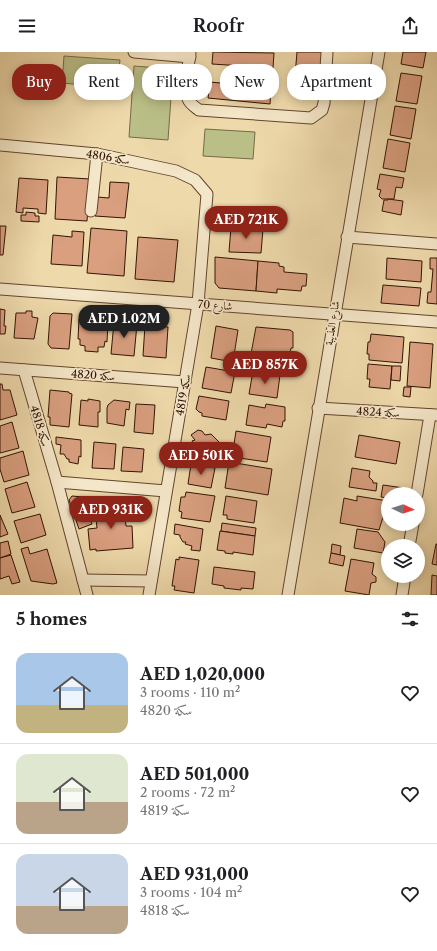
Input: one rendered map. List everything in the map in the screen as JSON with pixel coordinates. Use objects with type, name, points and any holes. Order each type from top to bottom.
[{"type":"street","points":[[134,52],[190,54],[187,88],[188,100],[199,110],[311,118],[322,110],[324,103],[327,52]]},
{"type":"street","name":"شارع العذيبة","points":[[288,595],[318,408],[379,52]]},
{"type":"street","name":"سكة 4806","points":[[0,146],[97,154],[176,171],[195,180],[207,194]]},
{"type":"street","points":[[91,211],[97,154]]},
{"type":"street","name":"سكة 4819","points":[[149,595],[198,304],[207,194]]},
{"type":"street","points":[[347,238],[437,244]]},
{"type":"street","name":"شارع 70","points":[[0,289],[334,313],[437,322]]},
{"type":"street","name":"سكة 4820","points":[[0,368],[185,382]]},
{"type":"street","name":"سكة 4818","points":[[24,370],[57,482],[87,595]]},
{"type":"street","name":"سكة 4824","points":[[318,408],[433,415]]},
{"type":"street","points":[[418,487],[433,415]]},
{"type":"street","points":[[57,482],[166,491]]},
{"type":"street","points":[[83,580],[151,581]]},
{"type":"street","points":[[402,595],[404,583]]},
{"type":"green space","points":[[64,56],[120,60],[120,64],[74,64],[74,84],[66,83],[66,64],[63,64]]},
{"type":"green space","points":[[134,66],[142,67],[142,100],[171,100],[168,140],[129,137],[132,100],[134,100]]},
{"type":"green space","points":[[205,129],[255,132],[253,159],[203,156]]},
{"type":"building","points":[[213,52],[274,53],[273,64],[212,64]]},
{"type":"building","points":[[297,52],[324,52],[323,64],[296,64]]},
{"type":"building","points":[[403,52],[426,52],[423,68],[401,64]]},
{"type":"building","points":[[401,73],[422,76],[417,104],[396,101]]},
{"type":"building","points":[[212,82],[220,83],[220,99],[212,98]]},
{"type":"building","points":[[229,100],[270,100],[270,104]]},
{"type":"building","points":[[395,106],[416,109],[411,139],[390,135]]},
{"type":"building","points":[[388,139],[410,143],[405,172],[383,168]]},
{"type":"building","points":[[380,174],[404,178],[402,188],[396,187],[394,199],[382,199],[379,196],[381,190],[377,189]]},
{"type":"building","points":[[57,177],[90,179],[87,221],[55,219]]},
{"type":"building","points":[[19,178],[48,180],[46,214],[38,213],[38,209],[23,208],[23,213],[16,212]]},
{"type":"building","points":[[110,182],[129,183],[125,218],[95,216],[97,197],[109,198]]},
{"type":"building","points":[[388,199],[403,201],[401,215],[382,211],[384,200]]},
{"type":"building","points":[[26,212],[35,213],[35,216],[39,216],[39,222],[21,221],[21,215],[26,215]]},
{"type":"building","points":[[0,226],[6,226],[3,255],[0,255]]},
{"type":"building","points":[[231,227],[263,229],[261,253],[229,252]]},
{"type":"building","points":[[91,228],[127,231],[124,276],[87,273]]},
{"type":"building","points":[[72,231],[84,232],[82,266],[51,264],[53,235],[72,237]]},
{"type":"building","points":[[138,237],[178,240],[174,282],[135,279]]},
{"type":"building","points":[[215,257],[258,261],[256,291],[219,288],[215,283]]},
{"type":"building","points":[[387,258],[422,261],[421,282],[386,279]]},
{"type":"building","points":[[430,258],[437,258],[437,304],[427,303],[428,292],[431,292],[433,269],[430,269]]},
{"type":"building","points":[[258,261],[279,263],[279,266],[284,267],[284,272],[307,274],[306,286],[302,286],[301,291],[277,289],[277,293],[256,291]]},
{"type":"building","points":[[383,285],[421,288],[419,306],[381,303]]},
{"type":"building","points":[[0,309],[5,310],[5,334],[0,334]]},
{"type":"building","points":[[26,311],[32,311],[32,317],[38,318],[34,339],[14,338],[16,313],[26,313]]},
{"type":"building","points":[[53,313],[72,314],[69,349],[51,348],[48,344],[50,316]]},
{"type":"building","points":[[79,319],[99,323],[99,321],[108,322],[107,342],[105,341],[104,347],[98,347],[98,352],[85,351],[85,346],[80,345],[80,339],[78,339]]},
{"type":"building","points":[[114,322],[137,324],[134,356],[111,354]]},
{"type":"building","points":[[145,325],[168,327],[166,358],[143,356]]},
{"type":"building","points":[[216,326],[238,330],[233,362],[211,358]]},
{"type":"building","points":[[256,327],[290,330],[293,332],[293,348],[291,348],[288,366],[250,359]]},
{"type":"building","points":[[371,334],[404,337],[402,363],[369,360],[369,354],[367,354],[368,342],[370,342]]},
{"type":"building","points":[[410,342],[433,344],[430,388],[407,386]]},
{"type":"building","points":[[368,364],[392,366],[390,389],[369,387],[370,379],[367,379]]},
{"type":"building","points":[[392,366],[401,366],[400,381],[391,380]]},
{"type":"building","points":[[206,367],[235,372],[231,393],[202,388]]},
{"type":"building","points":[[253,371],[280,375],[277,398],[249,394]]},
{"type":"building","points":[[0,384],[2,384],[3,390],[10,390],[17,415],[0,420]]},
{"type":"building","points":[[404,387],[411,387],[410,397],[403,396]]},
{"type":"building","points":[[50,390],[69,392],[72,394],[69,427],[50,425],[50,417],[48,417]]},
{"type":"building","points":[[199,396],[229,401],[226,420],[202,416],[202,413],[196,409]]},
{"type":"building","points":[[88,399],[100,401],[98,427],[79,425],[81,400],[88,401]]},
{"type":"building","points":[[114,400],[130,402],[129,410],[126,409],[124,426],[107,423],[107,408],[108,405]]},
{"type":"building","points":[[136,404],[155,405],[153,434],[134,432]]},
{"type":"building","points":[[266,404],[285,407],[285,421],[283,421],[282,427],[267,424],[266,428],[246,425],[249,405],[265,408]]},
{"type":"building","points":[[12,422],[19,448],[0,453],[0,426]]},
{"type":"building","points":[[198,430],[202,431],[205,435],[211,434],[220,443],[219,447],[208,455],[202,450],[197,452],[192,441],[195,440],[191,435]]},
{"type":"building","points":[[236,431],[271,437],[267,462],[232,457]]},
{"type":"building","points":[[359,435],[400,442],[396,464],[355,457]]},
{"type":"building","points":[[56,437],[81,440],[81,457],[79,456],[78,464],[69,462],[69,459],[67,459],[64,454],[60,454],[61,445],[56,444]]},
{"type":"building","points":[[94,442],[116,444],[114,469],[92,468]]},
{"type":"building","points":[[123,447],[144,449],[142,472],[121,471]]},
{"type":"building","points":[[23,451],[29,475],[4,482],[0,469],[0,458]]},
{"type":"building","points":[[229,462],[272,469],[268,495],[225,488]]},
{"type":"building","points":[[191,464],[215,468],[211,488],[188,484]]},
{"type":"building","points":[[352,468],[370,471],[369,477],[373,483],[377,483],[376,491],[349,487]]},
{"type":"building","points":[[27,482],[35,507],[12,513],[5,489]]},
{"type":"building","points":[[383,485],[397,487],[383,487]]},
{"type":"building","points":[[186,492],[215,496],[210,522],[181,518],[182,512],[179,511],[181,497],[185,497]]},
{"type":"building","points":[[72,496],[83,497],[92,524],[79,529],[69,500]]},
{"type":"building","points":[[226,496],[257,501],[254,523],[227,519],[227,515],[223,515]]},
{"type":"building","points":[[357,496],[381,500],[381,524],[379,530],[340,523],[344,498],[357,501]]},
{"type":"building","points":[[124,506],[126,526],[132,526],[133,548],[96,551],[96,549],[90,550],[88,529],[97,528],[95,508]]},
{"type":"building","points":[[40,514],[46,535],[21,543],[14,521]]},
{"type":"building","points":[[0,515],[8,534],[0,537]]},
{"type":"building","points":[[222,523],[256,528],[255,536],[221,531]]},
{"type":"building","points":[[175,524],[203,529],[200,551],[191,550],[192,546],[185,544],[186,542],[183,542],[180,535],[174,534]]},
{"type":"building","points":[[357,529],[378,532],[383,539],[381,539],[381,553],[354,548]]},
{"type":"building","points":[[220,531],[255,536],[253,555],[233,552],[233,554],[225,553],[225,551],[217,550]]},
{"type":"building","points":[[8,541],[11,554],[0,558],[0,543]]},
{"type":"building","points":[[332,544],[341,546],[340,555],[331,553]]},
{"type":"building","points":[[437,544],[437,565],[432,564]]},
{"type":"building","points":[[28,547],[30,554],[47,549],[57,583],[53,584],[31,581],[21,549]]},
{"type":"building","points":[[331,553],[345,556],[343,566],[329,563]]},
{"type":"building","points":[[11,555],[20,582],[12,584],[9,576],[0,579],[0,558]]},
{"type":"building","points":[[179,557],[199,560],[194,593],[174,590],[175,586],[172,586],[176,559],[179,560]]},
{"type":"building","points":[[351,559],[374,563],[372,574],[376,577],[376,582],[371,583],[369,595],[345,591]]},
{"type":"building","points":[[214,567],[255,572],[253,589],[241,588],[241,590],[224,588],[224,586],[212,584]]},
{"type":"building","points":[[432,575],[437,576],[437,595],[431,595]]}]
